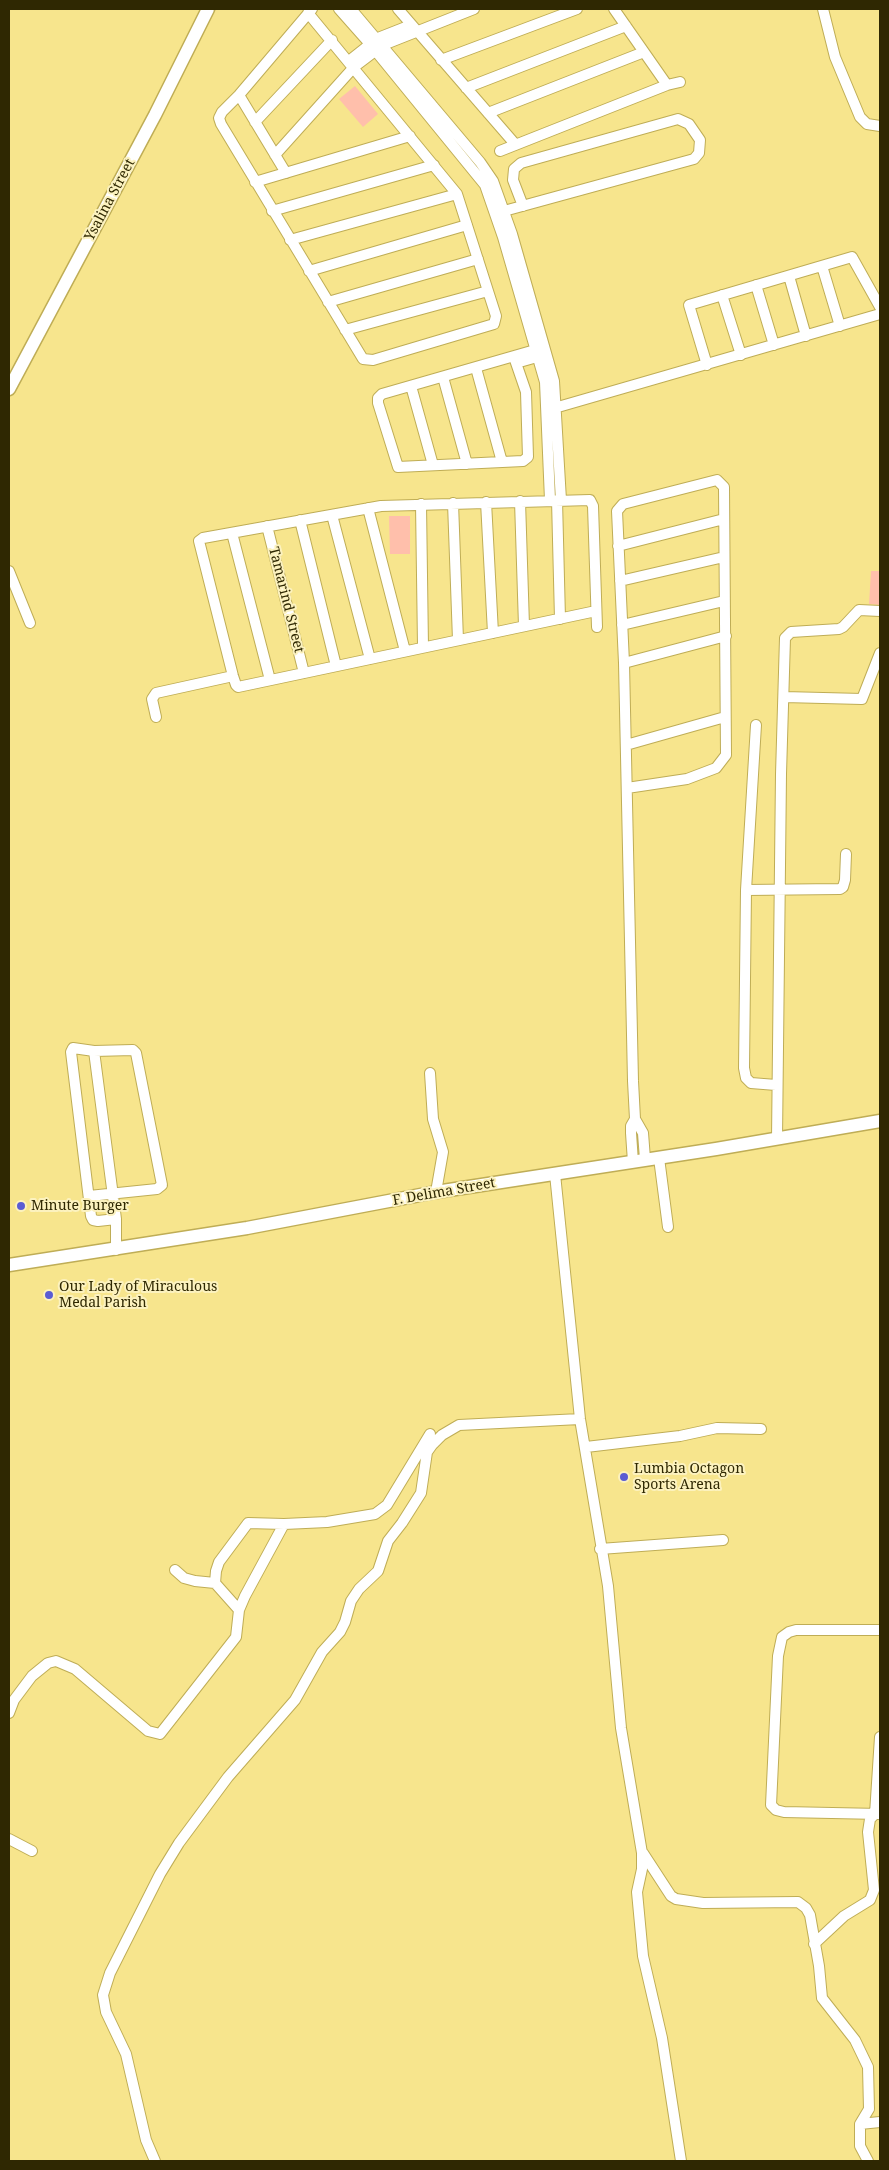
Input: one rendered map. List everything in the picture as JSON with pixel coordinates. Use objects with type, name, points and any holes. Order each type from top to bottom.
[{"type":"street","name":"Ysalina Street","points":[[9,389],[142,140],[208,9]]},
{"type":"street","points":[[339,9],[377,44]]},
{"type":"street","points":[[351,9],[377,44],[484,174],[500,209],[542,352],[545,382],[552,408],[560,619]]},
{"type":"street","points":[[436,24],[448,9]]},
{"type":"street","points":[[275,155],[352,64],[377,44],[414,28],[436,24],[474,9]]},
{"type":"street","points":[[441,60],[577,9]]},
{"type":"street","points":[[614,9],[667,85]]},
{"type":"street","points":[[823,9],[835,56],[860,117],[867,124],[880,126]]},
{"type":"street","points":[[402,10],[414,28],[515,144]]},
{"type":"street","points":[[310,11],[457,194],[496,316],[494,324],[373,360],[366,360],[360,357],[272,211],[219,118],[222,112],[239,96],[310,11]]},
{"type":"street","points":[[466,88],[626,26]]},
{"type":"street","points":[[255,122],[332,40]]},
{"type":"street","points":[[488,113],[644,52]]},
{"type":"street","points":[[500,151],[667,85],[680,82]]},
{"type":"street","points":[[239,96],[286,173]]},
{"type":"street","points":[[500,209],[523,206],[694,159],[699,153],[700,140],[689,124],[678,119],[521,163],[514,169],[513,180],[523,206]]},
{"type":"street","points":[[255,182],[410,136]]},
{"type":"street","points":[[272,211],[434,165]]},
{"type":"street","points":[[290,240],[457,194]]},
{"type":"street","points":[[309,272],[467,225]]},
{"type":"street","points":[[707,365],[689,305],[852,257],[880,307]]},
{"type":"street","points":[[328,302],[478,259]]},
{"type":"street","points":[[822,266],[840,326]]},
{"type":"street","points":[[789,276],[806,336]]},
{"type":"street","points":[[756,285],[774,345]]},
{"type":"street","points":[[345,330],[488,291]]},
{"type":"street","points":[[722,295],[740,355]]},
{"type":"street","points":[[552,408],[880,314]]},
{"type":"street","points":[[515,360],[526,392],[528,457],[523,461],[398,467],[378,403],[378,398],[382,394],[542,352]]},
{"type":"street","points":[[476,368],[502,462]]},
{"type":"street","points":[[443,377],[467,464]]},
{"type":"street","points":[[410,386],[433,465]]},
{"type":"street","points":[[627,788],[687,779],[716,768],[726,755],[724,487],[717,480],[623,504],[617,512],[624,663],[629,988],[635,1119],[643,1132],[639,1160]]},
{"type":"street","points":[[596,611],[238,687],[233,676],[199,542],[203,538],[368,508],[420,504],[586,499],[592,503],[597,627]]},
{"type":"street","points":[[520,501],[524,626]]},
{"type":"street","points":[[486,502],[493,633]]},
{"type":"street","points":[[453,503],[458,640]]},
{"type":"street","points":[[420,504],[423,647]]},
{"type":"street","points":[[368,508],[405,651]]},
{"type":"street","points":[[332,514],[370,658]]},
{"type":"street","points":[[618,546],[724,519]]},
{"type":"street","points":[[300,520],[336,666]]},
{"type":"street","name":"Tamarind Street","points":[[268,526],[304,673]]},
{"type":"street","points":[[232,533],[270,680]]},
{"type":"street","points":[[620,581],[724,557]]},
{"type":"street","points":[[9,572],[30,623]]},
{"type":"street","points":[[622,625],[724,601]]},
{"type":"street","points":[[777,1139],[776,1085],[784,644],[788,634],[797,631],[838,629],[843,627],[859,610],[880,611]]},
{"type":"street","points":[[624,663],[726,636]]},
{"type":"street","points":[[784,697],[862,699],[880,653]]},
{"type":"street","points":[[156,718],[152,699],[156,693],[233,676]]},
{"type":"street","points":[[626,745],[725,717]]},
{"type":"street","points":[[756,725],[746,890],[743,1021],[746,1078],[756,1084],[776,1085]]},
{"type":"street","points":[[746,890],[840,889],[843,887],[845,880],[846,854]]},
{"type":"street","points":[[89,1196],[157,1189],[162,1184],[136,1052],[132,1049],[94,1051],[73,1048],[71,1052],[89,1196],[93,1220],[116,1219]]},
{"type":"street","points":[[94,1051],[116,1219],[116,1250]]},
{"type":"street","points":[[430,1073],[433,1119],[443,1152],[436,1192]]},
{"type":"street","name":"F. Delima Street","points":[[9,1265],[116,1250],[247,1228],[436,1192],[659,1158],[880,1121]]},
{"type":"street","points":[[659,1158],[668,1227]]},
{"type":"street","points":[[555,1174],[580,1419],[586,1447],[600,1549],[608,1586],[621,1728],[642,1853],[642,1869],[637,1892],[643,1956],[662,2038],[681,2161]]},
{"type":"street","points":[[155,2161],[146,2140],[126,2054],[106,2012],[103,1995],[110,1973],[160,1874],[179,1843],[228,1778],[295,1700],[322,1652],[340,1632],[351,1601],[359,1589],[378,1571],[388,1540],[402,1523],[421,1493],[425,1460],[432,1445],[442,1435],[460,1425],[580,1419]]},
{"type":"street","points":[[586,1447],[680,1436],[717,1428],[761,1430]]},
{"type":"street","points":[[239,1610],[215,1583],[214,1577],[219,1562],[248,1523],[326,1522],[374,1514],[387,1505],[430,1434]]},
{"type":"street","points":[[9,1712],[14,1700],[32,1676],[48,1663],[56,1661],[75,1669],[148,1731],[160,1734],[236,1637],[239,1610],[284,1524]]},
{"type":"street","points":[[600,1549],[722,1540]]},
{"type":"street","points":[[174,1570],[184,1578],[215,1583]]},
{"type":"street","points":[[878,1814],[784,1812],[776,1810],[771,1805],[778,1656],[782,1637],[796,1630],[880,1630]]},
{"type":"street","points":[[878,1814],[880,1737]]},
{"type":"street","points":[[814,1944],[844,1916],[866,1903],[872,1896],[874,1886],[868,1832],[870,1819],[878,1814]]},
{"type":"street","points":[[9,1839],[32,1852]]},
{"type":"street","points":[[642,1853],[671,1896],[676,1899],[703,1903],[798,1902],[806,1908],[810,1915],[819,1966],[822,1998],[855,2040],[868,2067],[869,2109],[860,2124],[860,2146],[868,2161]]},
{"type":"street","points":[[860,2124],[880,2122]]},
{"type":"shaded area","points":[[355,86],[378,114],[363,127],[339,99]]},
{"type":"shaded area","points":[[389,516],[410,516],[410,554],[390,554]]},
{"type":"shaded area","points":[[871,571],[880,571],[880,605],[869,604]]},
{"type":"place","name":"Minute Burger","points":[[21,1206]]},
{"type":"place","name":"Our Lady of Miraculous Medal Parish","points":[[49,1295]]},
{"type":"place","name":"Lumbia Octagon Sports Arena","points":[[624,1477]]}]
